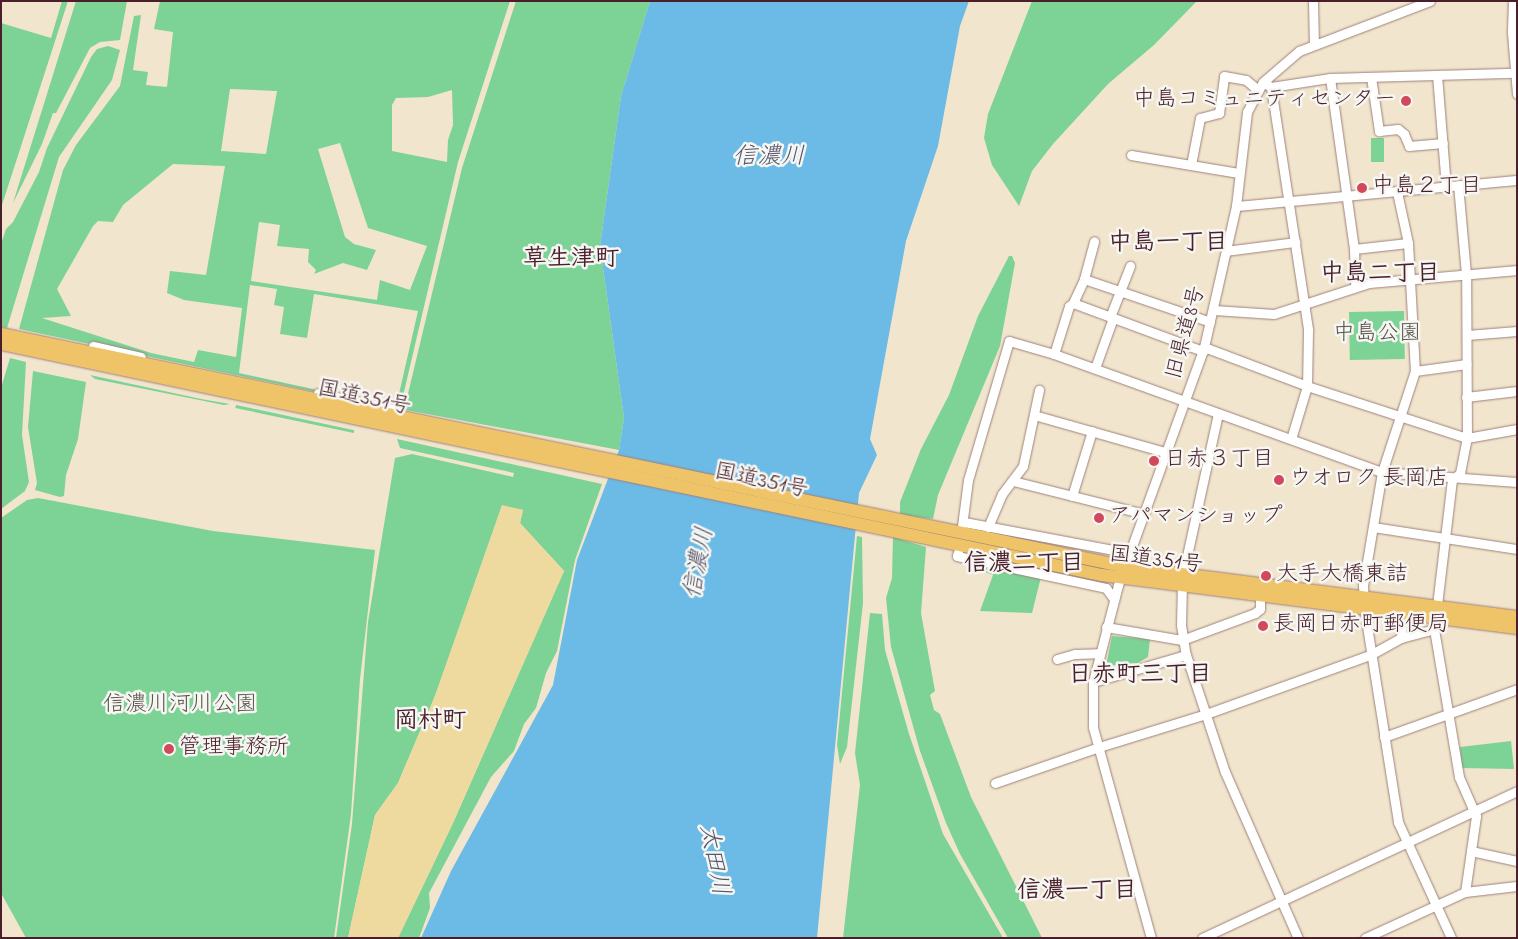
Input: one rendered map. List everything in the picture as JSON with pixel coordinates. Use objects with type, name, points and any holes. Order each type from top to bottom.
[{"type":"highway","name":"国道351号","points":[[1,334],[924,532],[1121,578],[1183,579],[1364,602],[1435,617],[1517,617]]},
{"type":"highway","name":"国道351号","points":[[1,344],[924,532],[1127,567],[1260,596],[1364,602],[1403,612],[1517,628]]},
{"type":"street","points":[[1313,1],[1314,44]]},
{"type":"street","name":"旧県道8号","points":[[1151,938],[1092,720],[1093,682],[1098,653],[1121,578],[1127,567],[1144,514],[1187,402],[1204,349],[1236,206],[1244,125],[1264,86],[1287,58],[1314,44],[1430,1]]},
{"type":"street","points":[[1513,1],[1514,73],[1517,94]]},
{"type":"street","points":[[1191,165],[1200,118],[1219,114],[1224,76],[1264,86],[1330,78],[1514,73]]},
{"type":"street","points":[[1437,75],[1446,186]]},
{"type":"street","points":[[1371,77],[1379,131],[1398,129],[1404,134],[1409,146],[1443,143]]},
{"type":"street","points":[[1330,78],[1354,249],[1355,286]]},
{"type":"street","points":[[1264,86],[1289,202],[1308,330],[1308,386],[1291,440]]},
{"type":"street","points":[[1131,155],[1238,174]]},
{"type":"street","points":[[1236,206],[1517,180]]},
{"type":"street","points":[[1458,185],[1466,274],[1467,438],[1460,473],[1452,480],[1435,617],[1448,714],[1459,777],[1475,810],[1465,892]]},
{"type":"street","points":[[1398,192],[1408,243],[1415,371],[1402,417],[1382,472],[1364,602],[1370,655],[1396,813],[1451,938]]},
{"type":"street","points":[[1054,354],[1069,306],[1084,279],[1094,241]]},
{"type":"street","points":[[1226,251],[1295,242]]},
{"type":"street","points":[[1354,249],[1408,243]]},
{"type":"street","points":[[1095,368],[1130,266]]},
{"type":"street","points":[[1214,310],[1274,314],[1355,286],[1517,270]]},
{"type":"street","points":[[1084,279],[1210,322]]},
{"type":"street","points":[[1072,303],[1308,386],[1467,438],[1517,429]]},
{"type":"street","points":[[1467,335],[1517,332]]},
{"type":"street","points":[[1130,553],[1102,549],[1076,540],[963,524],[968,480],[1010,342],[1095,368],[1382,472],[1452,480],[1517,482]]},
{"type":"street","points":[[93,346],[398,410]]},
{"type":"street","points":[[1415,371],[1467,364]]},
{"type":"street","points":[[988,528],[1002,494],[1023,466],[1039,390]]},
{"type":"street","points":[[1466,397],[1517,391]]},
{"type":"street","points":[[1218,414],[1183,579],[1182,640],[1225,772],[1298,938]]},
{"type":"street","points":[[1034,415],[1168,453]]},
{"type":"street","points":[[1072,496],[1092,431]]},
{"type":"street","points":[[1013,481],[1144,514]]},
{"type":"street","points":[[1373,527],[1517,549]]},
{"type":"street","points":[[958,552],[957,556],[1106,588],[1114,599]]},
{"type":"street","points":[[1106,627],[1182,640],[1255,613],[1260,609],[1260,596]]},
{"type":"street","points":[[1401,638],[1403,612]]},
{"type":"street","points":[[995,784],[1099,747],[1206,714],[1370,655],[1435,617]]},
{"type":"street","points":[[1057,659],[1075,654],[1098,653]]},
{"type":"street","points":[[1093,682],[1186,655]]},
{"type":"street","points":[[1384,737],[1517,689]]},
{"type":"street","points":[[1202,938],[1517,791]]},
{"type":"street","points":[[1471,851],[1517,861]]},
{"type":"street","points":[[1365,938],[1465,892],[1517,886]]},
{"type":"green space","points":[[62,1],[68,1],[1,208],[1,23],[51,38]]},
{"type":"green space","points":[[76,1],[127,1],[120,40],[100,42],[90,48],[56,113],[53,113],[42,144],[13,203]]},
{"type":"green space","points":[[160,1],[510,1],[458,162],[403,396],[396,409],[19,329],[63,170],[76,145],[120,86],[134,16],[141,15],[133,70],[148,72],[146,85],[167,87],[173,32],[154,29]],"holes":[[[230,89],[277,91],[266,154],[221,151]],[[452,90],[453,125],[448,140],[447,162],[392,151],[392,105],[396,98],[428,97]],[[340,143],[368,228],[427,246],[410,290],[380,280],[377,300],[251,281],[259,222],[280,225],[277,246],[309,249],[308,262],[316,270],[314,274],[343,263],[367,270],[376,250],[354,244],[345,237],[318,149]],[[173,164],[225,166],[206,275],[170,271],[167,293],[184,300],[242,308],[236,357],[198,350],[194,362],[151,353],[42,318],[71,316],[57,289],[93,226],[98,221],[113,222],[123,205]],[[250,285],[277,289],[274,305],[284,307],[280,334],[307,338],[314,294],[418,311],[396,407],[239,373]]]},
{"type":"green space","points":[[516,1],[650,1],[621,96],[600,246],[624,418],[619,450],[401,409],[407,398],[462,168]]},
{"type":"green space","points":[[1032,1],[1197,1],[1154,45],[1108,84],[1053,144],[1032,171],[1019,206],[992,165],[984,138],[988,114]]},
{"type":"green space","points":[[108,46],[120,50],[112,80],[59,157],[7,328],[1,327],[1,244],[6,229],[13,222],[39,172],[47,148],[91,57],[97,49]]},
{"type":"green space","points":[[1371,138],[1384,138],[1384,162],[1371,162]]},
{"type":"green space","points":[[1009,256],[1012,256],[1015,263],[1000,346],[938,495],[933,519],[900,515],[900,502],[921,449],[949,395],[978,316]]},
{"type":"green space","name":"中島公園","points":[[1404,311],[1405,359],[1350,360],[1349,312]]},
{"type":"green space","points":[[10,358],[26,362],[22,435],[29,482],[25,491],[1,509],[1,388]]},
{"type":"green space","points":[[33,371],[86,382],[78,439],[66,475],[64,496],[60,497],[35,490],[37,483],[28,427]]},
{"type":"green space","points":[[90,375],[230,404],[224,405],[95,379]]},
{"type":"green space","points":[[236,405],[354,430],[354,433],[235,408]]},
{"type":"green space","points":[[397,439],[602,484],[575,560],[557,651],[546,673],[536,708],[524,724],[514,751],[491,777],[429,893],[430,908],[419,938],[398,938],[453,823],[564,571],[520,523],[523,510],[502,506],[435,696],[398,783],[375,815],[348,938],[336,938],[352,824],[368,622],[395,458],[412,454],[513,477],[514,473],[400,448]]},
{"type":"green space","name":"信濃川河川公園","points":[[38,498],[213,531],[375,550],[360,679],[351,814],[334,938],[26,938],[1,893],[1,518],[27,500]]},
{"type":"green space","points":[[857,536],[862,537],[863,603],[847,747],[840,764],[837,745]]},
{"type":"green space","points":[[893,537],[926,547],[921,613],[935,691],[930,695],[934,710],[940,714],[971,797],[1042,938],[1008,938],[960,854],[946,823],[920,751],[891,647],[886,598],[892,578]]},
{"type":"green space","points":[[979,565],[1041,577],[1032,613],[980,611],[993,575],[977,569]]},
{"type":"green space","points":[[870,613],[882,614],[885,650],[909,734],[943,834],[1003,938],[843,938],[860,785],[855,753]]},
{"type":"green space","points":[[1112,636],[1150,639],[1148,657],[1138,663],[1106,666]]},
{"type":"green space","points":[[1511,741],[1514,769],[1462,768],[1460,747]]},
{"type":"sand","points":[[502,505],[523,510],[520,523],[564,571],[453,823],[398,938],[348,938],[375,815],[398,783],[435,696]]},
{"type":"water","name":"信濃川","points":[[650,1],[969,1],[960,26],[938,146],[906,241],[870,439],[877,455],[859,493],[817,938],[421,938],[451,871],[553,685],[577,560],[619,450],[624,418],[600,246],[621,96]]},
{"type":"place","name":"中島コミュニティセンター","points":[[1406,101]]},
{"type":"place","name":"中島２丁目","points":[[1362,188]]},
{"type":"place","name":"日赤３丁目","points":[[1154,461]]},
{"type":"place","name":"ウオロク 長岡店","points":[[1279,480]]},
{"type":"place","name":"アパマンショップ","points":[[1099,518]]},
{"type":"place","name":"大手大橋東詰","points":[[1266,576]]},
{"type":"place","name":"長岡日赤町郵便局","points":[[1263,626]]},
{"type":"place","name":"管理事務所","points":[[169,749]]},
{"type":"district","name":"中島一丁目","points":[[1168,244]]},
{"type":"district","name":"草生津町","points":[[571,260]]},
{"type":"district","name":"中島二丁目","points":[[1380,275]]},
{"type":"district","name":"信濃二丁目","points":[[1024,565]]},
{"type":"district","name":"日赤町三丁目","points":[[1140,676]]},
{"type":"district","name":"岡村町","points":[[430,722]]},
{"type":"district","name":"信濃一丁目","points":[[1077,892]]},
{"type":"water label","name":"太田川","points":[[713,860]]}]
